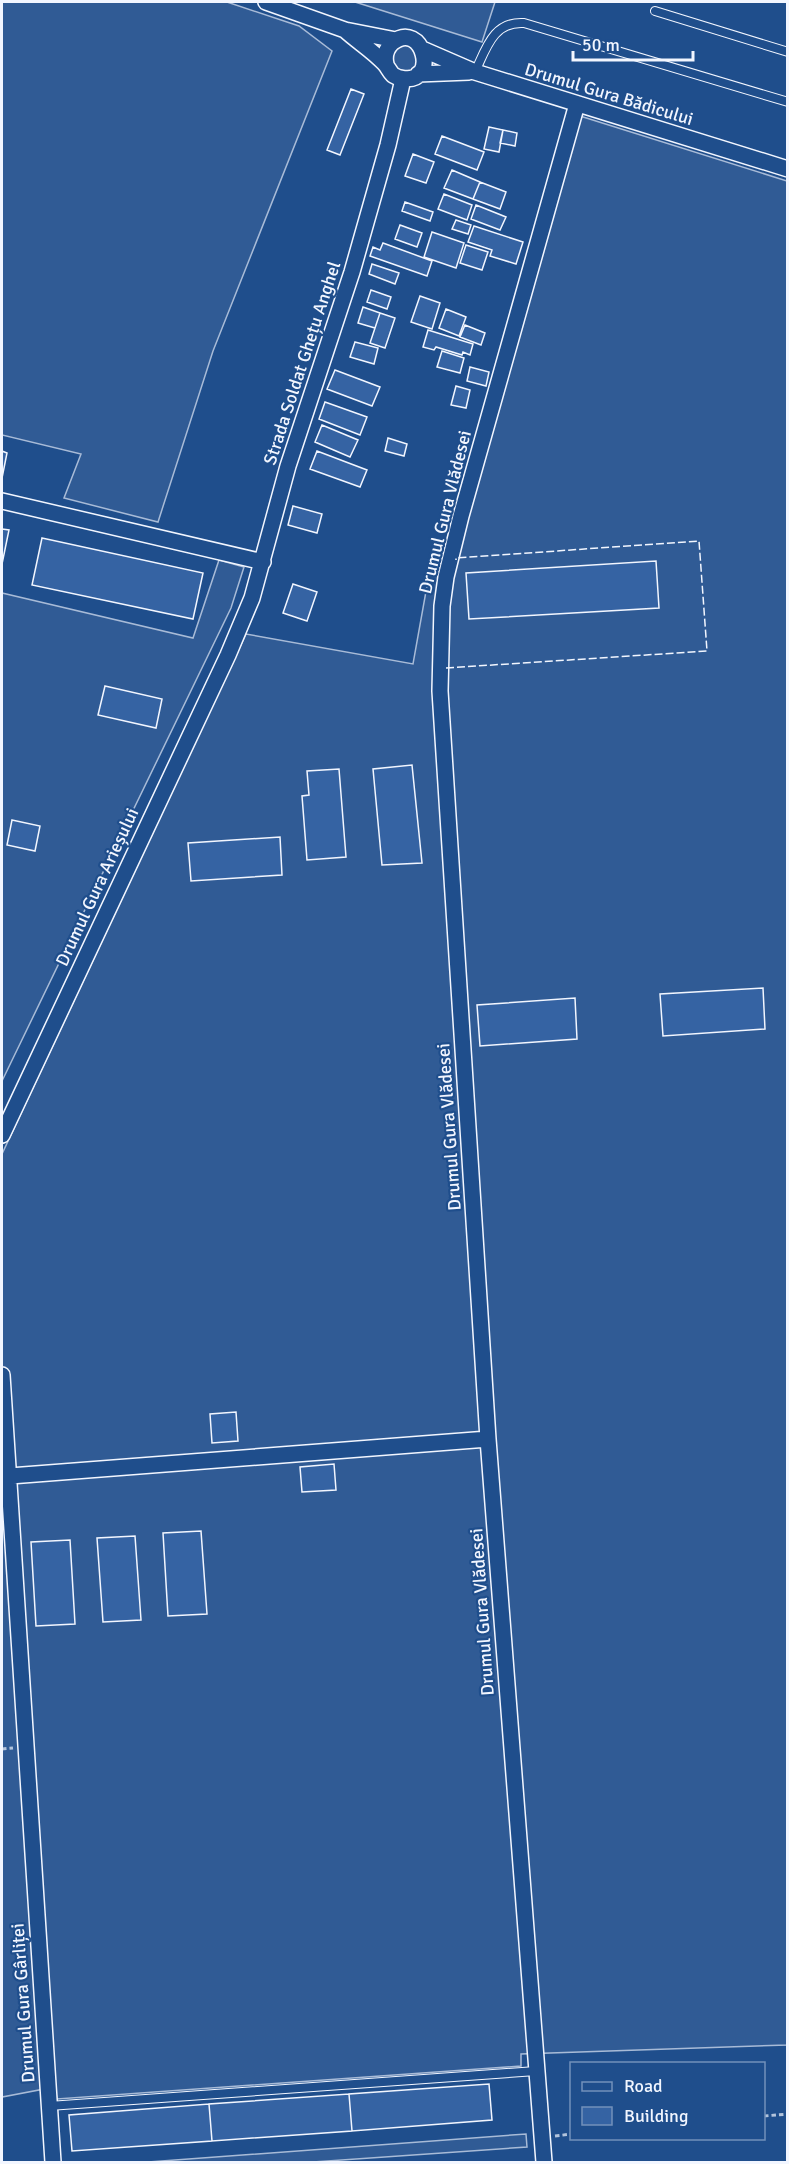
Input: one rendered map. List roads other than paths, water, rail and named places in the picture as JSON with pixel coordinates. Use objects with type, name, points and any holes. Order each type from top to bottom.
[{"type":"street","points":[[272,2],[345,30],[417,42],[425,60],[418,74]]},
{"type":"street","points":[[345,30],[386,64],[394,75],[403,79],[418,74],[475,72]]},
{"type":"street","points":[[386,64],[386,52],[396,40]]},
{"type":"street","name":"Drumul Gura Bădicului","points":[[422,49],[475,72],[788,169]]},
{"type":"street","name":"Strada Soldat Ghețu Anghel","points":[[228,655],[249,606],[288,466],[365,229],[403,79]]},
{"type":"street","name":"Drumul Gura Vlădesei","points":[[544,2163],[488,1439],[440,691],[442,606],[446,577],[461,516],[577,104]]},
{"type":"street","points":[[2,501],[263,562]]},
{"type":"street","name":"Drumul Gura Arieșului","points":[[3,1129],[228,655]]},
{"type":"street","name":"Drumul Gura Gârliței","points":[[2,1375],[53,2163]]},
{"type":"street","points":[[10,1476],[488,1439]]},
{"type":"lane","points":[[655,11],[788,52]]},
{"type":"lane","points":[[475,72],[497,32],[503,26],[512,22],[524,23],[788,102]]},
{"type":"lane","points":[[49,2106],[536,2071]]}]
